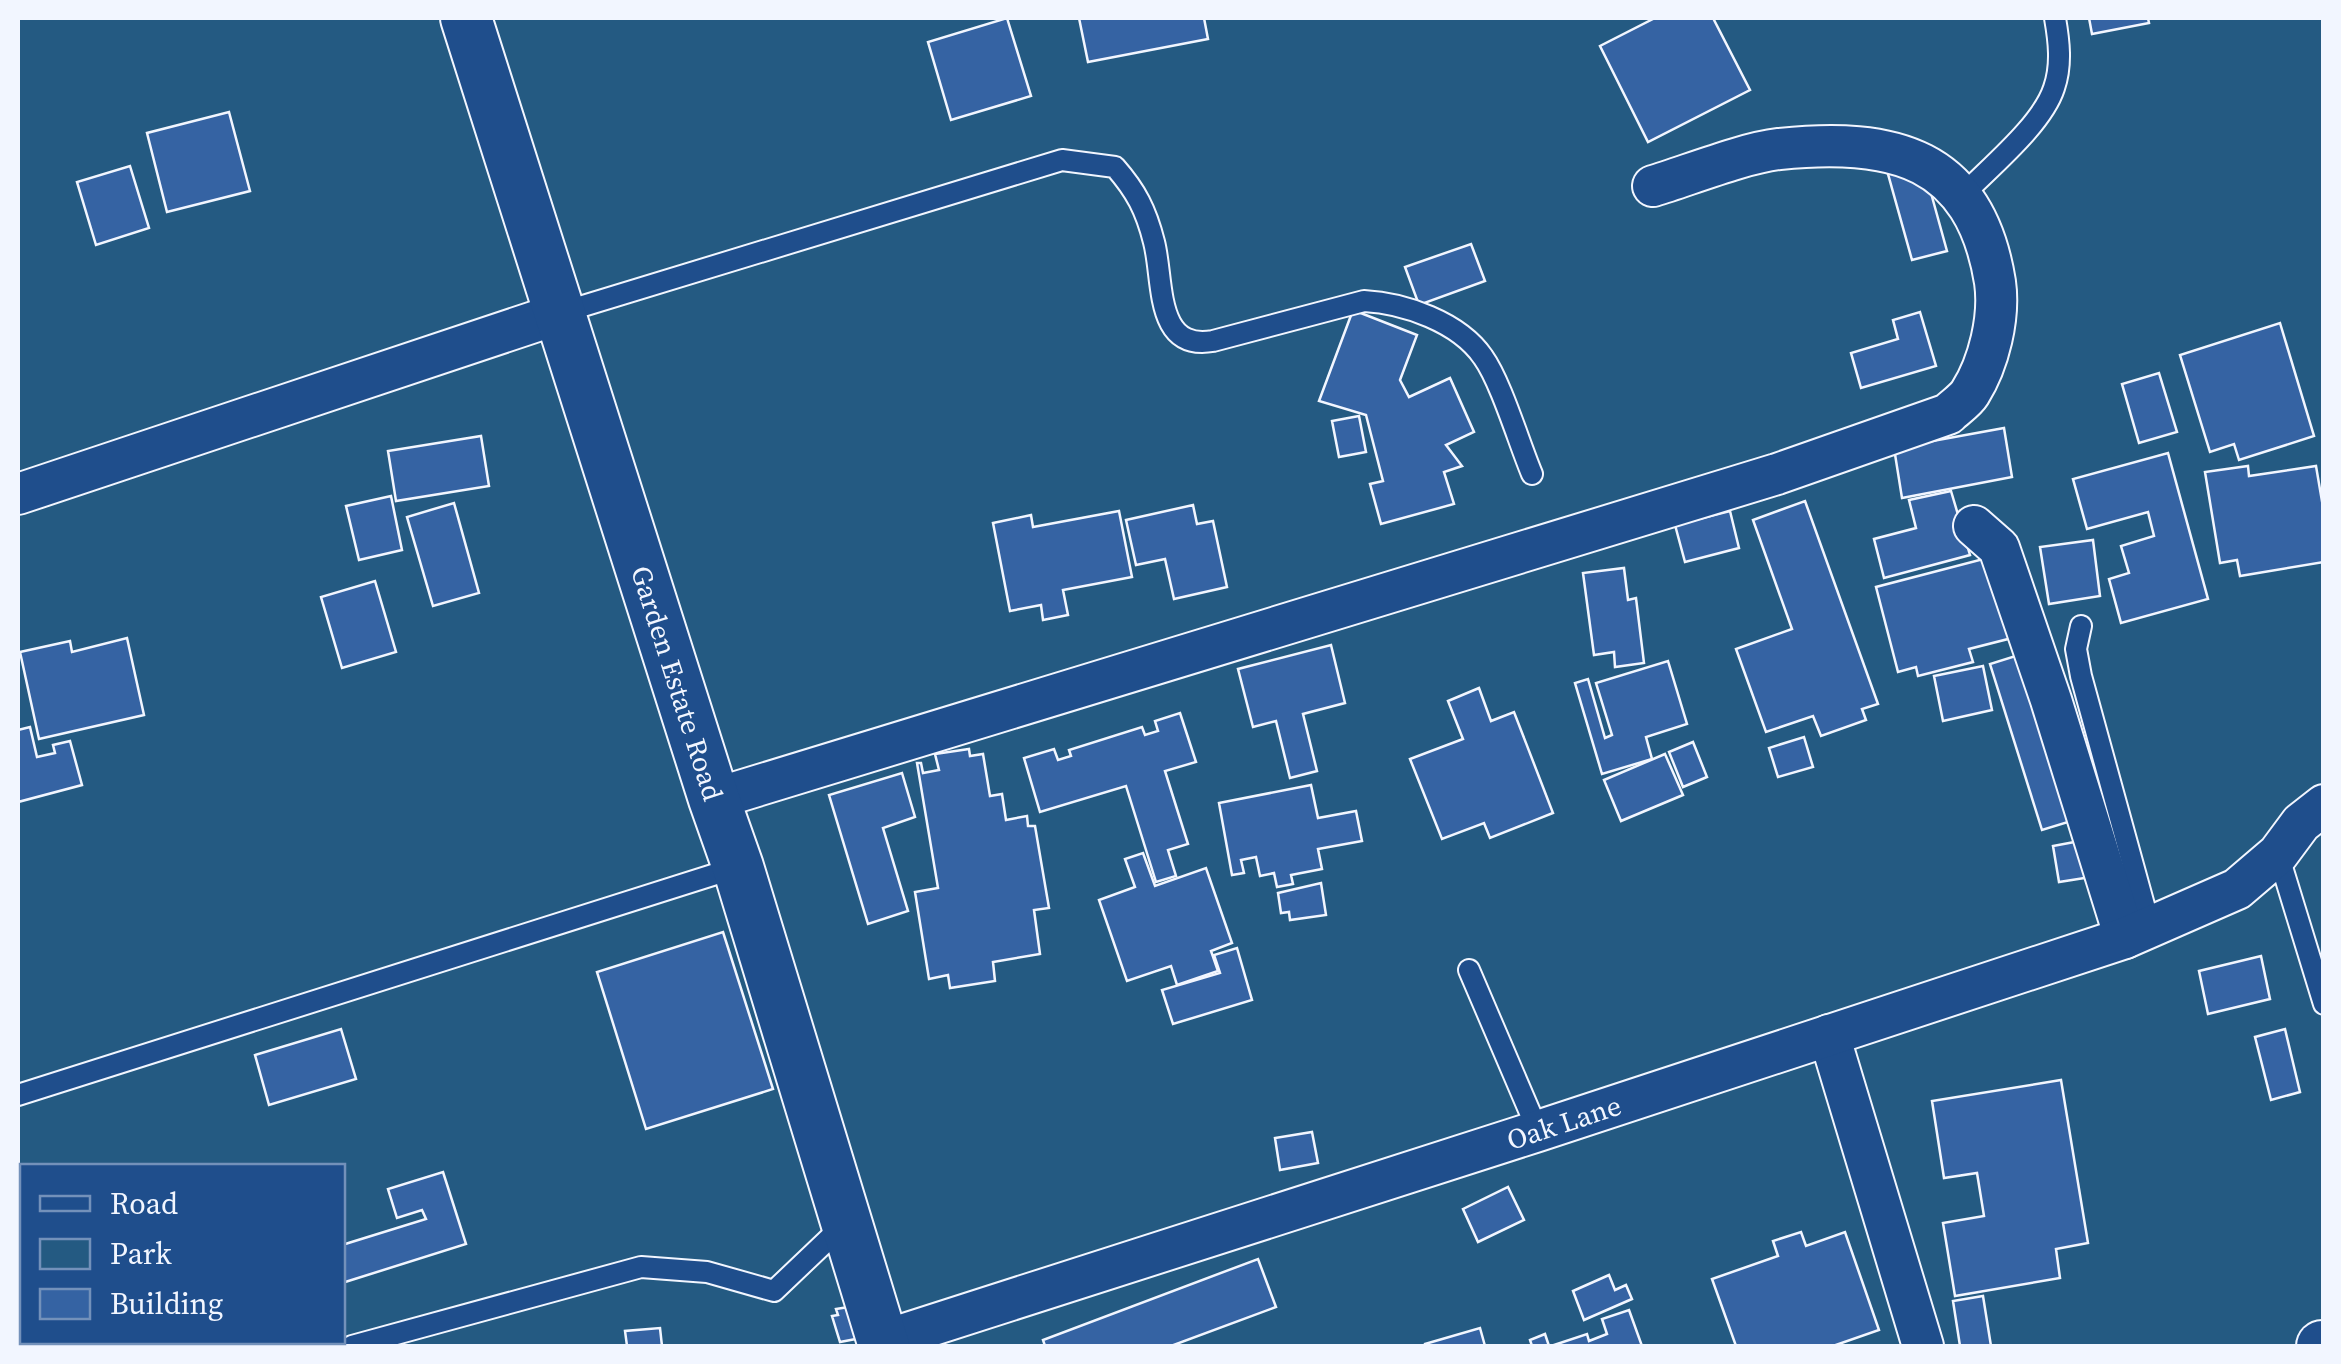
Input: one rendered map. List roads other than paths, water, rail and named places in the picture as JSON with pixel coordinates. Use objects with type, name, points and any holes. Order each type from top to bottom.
[{"type":"street","name":"Garden Estate Road","points":[[466,18],[738,866],[884,1344]]},
{"type":"street","points":[[714,799],[1758,480],[1948,414],[1969,395],[1987,355],[1998,300],[1989,246],[1963,195],[1925,163],[1903,156],[1841,148],[1776,149],[1654,186]]},
{"type":"street","points":[[18,494],[558,314]]},
{"type":"street","points":[[1974,526],[1998,548],[2138,932]]},
{"type":"street","name":"Oak Lane","points":[[884,1344],[2138,932],[2237,889],[2278,854],[2301,823],[2324,805]]},
{"type":"street","points":[[1829,1035],[1923,1346]]},
{"type":"lane","points":[[1963,195],[2032,124],[2054,91],[2060,63],[2055,18]]},
{"type":"lane","points":[[558,314],[1062,160],[1115,166],[1138,192],[1155,244],[1168,320],[1183,339],[1213,341],[1364,301],[1390,302],[1467,338],[1485,359],[1532,474]]},
{"type":"lane","points":[[2081,626],[2076,649],[2080,676],[2138,932]]},
{"type":"lane","points":[[2278,854],[2324,1004]]},
{"type":"lane","points":[[18,1094],[738,866]]},
{"type":"lane","points":[[1470,970],[1538,1131]]},
{"type":"lane","points":[[352,1346],[641,1268],[707,1272],[774,1291],[835,1233],[884,1344]]}]
